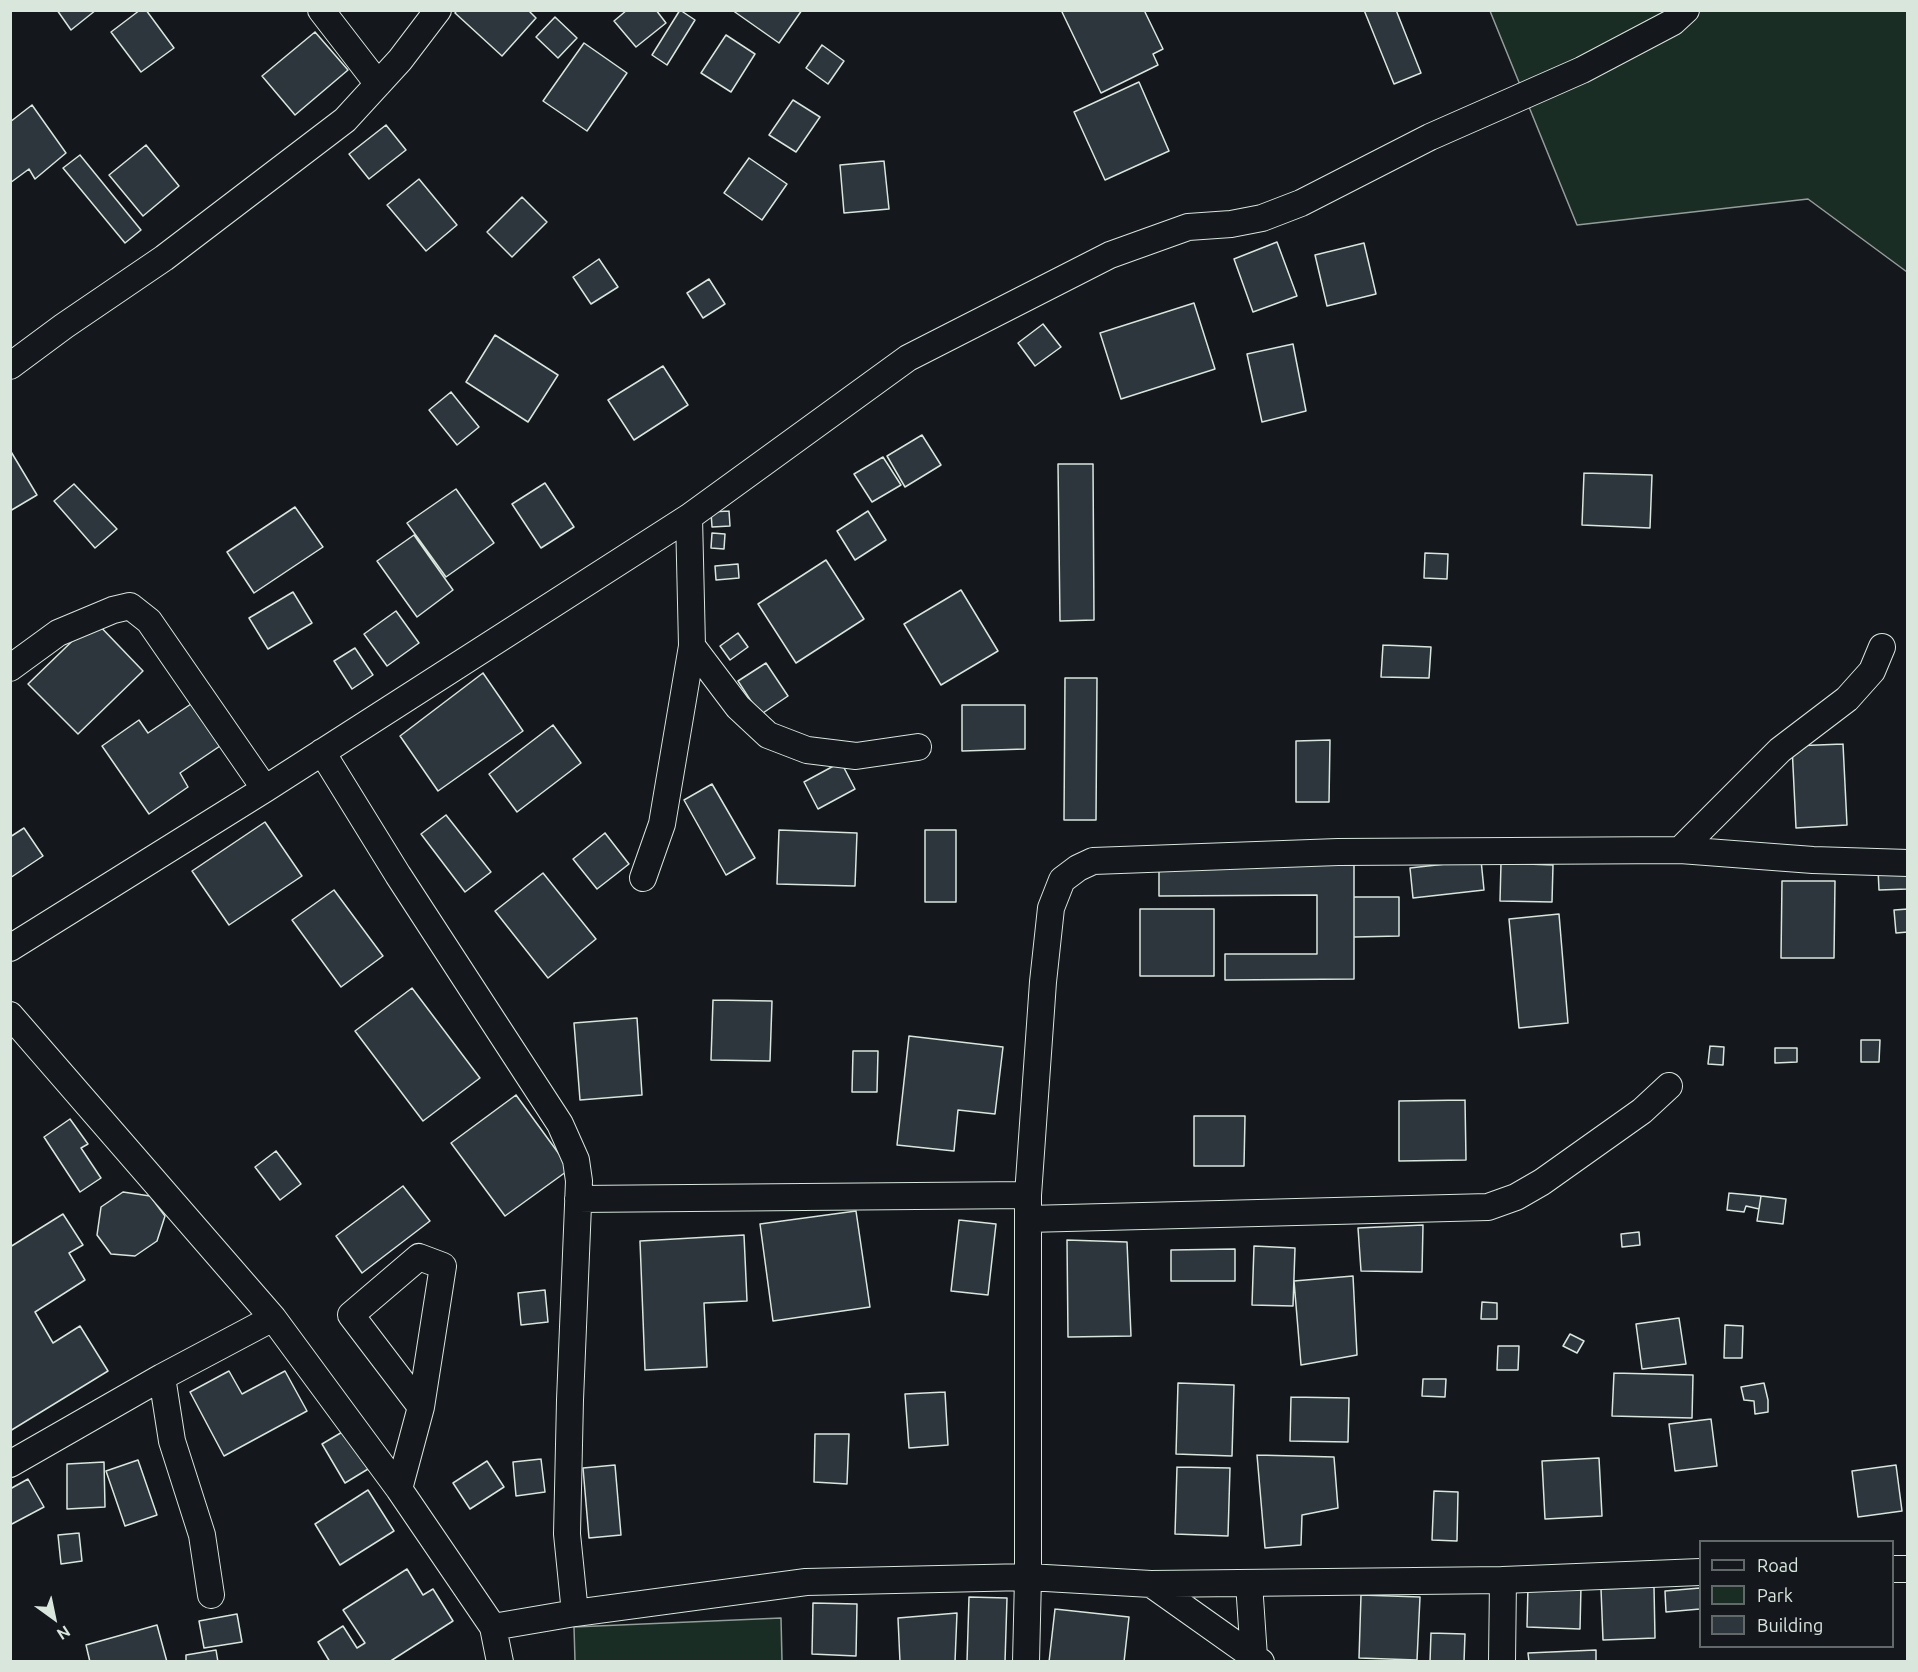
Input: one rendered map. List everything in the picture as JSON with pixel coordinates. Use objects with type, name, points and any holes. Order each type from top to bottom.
[{"type":"street","points":[[321,10],[378,84]]},
{"type":"street","points":[[10,366],[164,258],[345,120],[400,60],[438,10]]},
{"type":"street","points":[[10,948],[265,789],[689,517],[908,358],[1110,255],[1188,227],[1231,224],[1263,218],[1301,203],[1430,137],[1582,70],[1673,22],[1686,10]]},
{"type":"street","points":[[643,878],[662,824],[692,646],[689,517]]},
{"type":"street","points":[[10,668],[58,633],[113,610],[130,606],[149,621],[265,789]]},
{"type":"street","points":[[692,646],[738,707],[768,735],[807,750],[856,756],[918,747]]},
{"type":"street","points":[[1680,850],[1780,750],[1847,699],[1872,671],[1882,647]]},
{"type":"street","points":[[322,752],[398,875],[560,1124],[576,1160],[579,1181],[567,1534],[575,1612]]},
{"type":"street","points":[[1026,1662],[1028,1207],[1043,982],[1051,908],[1062,880],[1092,861],[1326,852],[1680,850],[1813,860],[1908,863]]},
{"type":"street","points":[[10,1015],[273,1318],[399,1489],[493,1627],[500,1662]]},
{"type":"street","points":[[578,1199],[1028,1207],[1488,1207],[1516,1197],[1542,1182],[1641,1111],[1669,1086]]},
{"type":"street","points":[[399,1489],[421,1407],[443,1266],[418,1257],[351,1315],[421,1407]]},
{"type":"street","points":[[10,1464],[162,1377],[273,1318]]},
{"type":"street","points":[[162,1377],[172,1441],[202,1535],[211,1595]]},
{"type":"street","points":[[493,1627],[575,1612],[807,1582],[1028,1577],[1151,1584],[1248,1583],[1503,1580],[1699,1572]]},
{"type":"street","points":[[1502,1662],[1503,1580]]},
{"type":"street","points":[[1248,1583],[1257,1659]]},
{"type":"street","points":[[1151,1584],[1257,1659]]},
{"type":"green space","points":[[1490,11],[1907,11],[1907,272],[1808,199],[1577,225]]},
{"type":"green space","points":[[781,1618],[782,1661],[575,1661],[574,1627]]},
{"type":"building","points":[[57,10],[96,10],[71,30]]},
{"type":"building","points":[[140,10],[146,10],[174,48],[141,72],[111,32]]},
{"type":"building","points":[[457,10],[528,10],[536,18],[502,56],[455,13]]},
{"type":"building","points":[[627,10],[656,10],[666,23],[636,47],[614,21]]},
{"type":"building","points":[[680,10],[695,20],[667,65],[652,55]]},
{"type":"building","points":[[732,10],[802,10],[779,43]]},
{"type":"building","points":[[1065,10],[1144,10],[1163,49],[1153,54],[1158,65],[1101,93],[1062,12]]},
{"type":"building","points":[[1364,10],[1396,10],[1421,73],[1394,84]]},
{"type":"building","points":[[555,17],[577,38],[558,58],[536,37]]},
{"type":"building","points":[[315,32],[348,70],[295,115],[262,76]]},
{"type":"building","points":[[726,35],[755,54],[731,92],[701,73]]},
{"type":"building","points":[[584,43],[627,73],[587,131],[543,101]]},
{"type":"building","points":[[822,45],[844,61],[828,84],[806,68]]},
{"type":"building","points":[[1139,82],[1169,151],[1105,180],[1074,112]]},
{"type":"building","points":[[793,100],[820,117],[796,152],[769,135]]},
{"type":"building","points":[[32,105],[66,153],[35,179],[29,169],[10,183],[10,122]]},
{"type":"building","points":[[386,125],[406,150],[369,179],[349,154]]},
{"type":"building","points":[[146,145],[179,186],[143,216],[109,175]]},
{"type":"building","points":[[80,155],[141,230],[125,243],[63,168]]},
{"type":"building","points":[[749,158],[787,184],[762,220],[724,193]]},
{"type":"building","points":[[884,161],[889,209],[844,213],[840,165]]},
{"type":"building","points":[[419,179],[457,225],[426,251],[387,205]]},
{"type":"building","points":[[522,197],[547,222],[512,257],[487,232]]},
{"type":"building","points":[[1277,242],[1297,296],[1253,312],[1234,259]]},
{"type":"building","points":[[1364,243],[1376,294],[1327,306],[1315,255]]},
{"type":"building","points":[[599,259],[618,287],[591,304],[573,277]]},
{"type":"building","points":[[709,279],[725,304],[703,318],[687,293]]},
{"type":"building","points":[[1194,303],[1215,369],[1121,399],[1100,333]]},
{"type":"building","points":[[1043,324],[1061,347],[1035,366],[1018,343]]},
{"type":"building","points":[[495,335],[558,375],[528,422],[466,382]]},
{"type":"building","points":[[1293,344],[1306,411],[1262,422],[1247,354]]},
{"type":"building","points":[[663,366],[688,405],[634,440],[608,400]]},
{"type":"building","points":[[451,392],[479,427],[457,445],[429,410]]},
{"type":"building","points":[[922,435],[941,465],[905,487],[887,456]]},
{"type":"building","points":[[10,450],[37,495],[10,511]]},
{"type":"building","points":[[883,457],[901,485],[872,502],[854,474]]},
{"type":"building","points":[[1058,464],[1093,464],[1094,620],[1060,621]]},
{"type":"building","points":[[1584,473],[1652,475],[1650,528],[1582,525]]},
{"type":"building","points":[[545,483],[574,527],[541,548],[512,504]]},
{"type":"building","points":[[74,484],[117,529],[95,548],[54,501]]},
{"type":"building","points":[[456,489],[494,543],[446,577],[407,523]]},
{"type":"building","points":[[295,507],[323,547],[254,593],[227,552]]},
{"type":"building","points":[[729,511],[730,526],[712,527],[711,512]]},
{"type":"building","points":[[868,511],[886,540],[855,560],[837,531]]},
{"type":"building","points":[[712,533],[725,534],[724,549],[711,548]]},
{"type":"building","points":[[414,535],[453,590],[417,617],[377,561]]},
{"type":"building","points":[[1425,553],[1448,554],[1447,579],[1424,578]]},
{"type":"building","points":[[826,560],[864,619],[796,663],[758,604]]},
{"type":"building","points":[[738,564],[739,578],[716,580],[715,566]]},
{"type":"building","points":[[961,590],[998,651],[941,685],[904,624]]},
{"type":"building","points":[[293,592],[312,623],[268,649],[249,618]]},
{"type":"building","points":[[396,611],[419,643],[387,666],[364,634]]},
{"type":"building","points":[[94,620],[143,671],[78,734],[28,684]]},
{"type":"building","points":[[738,633],[748,647],[730,660],[720,646]]},
{"type":"building","points":[[1383,645],[1431,647],[1429,678],[1381,677]]},
{"type":"building","points":[[355,648],[373,675],[352,689],[334,661]]},
{"type":"building","points":[[766,663],[788,696],[760,715],[738,681]]},
{"type":"building","points":[[483,673],[523,731],[438,791],[400,736]]},
{"type":"building","points":[[1065,678],[1097,678],[1096,820],[1064,820]]},
{"type":"building","points":[[194,702],[223,744],[180,773],[188,787],[149,814],[102,746],[139,720],[148,733]]},
{"type":"building","points":[[962,705],[1025,705],[1025,749],[962,751]]},
{"type":"building","points":[[553,725],[581,763],[517,812],[489,774]]},
{"type":"building","points":[[1330,740],[1329,802],[1296,802],[1296,741]]},
{"type":"building","points":[[1843,744],[1847,825],[1796,828],[1792,746]]},
{"type":"building","points":[[841,762],[855,789],[818,809],[804,782]]},
{"type":"building","points":[[712,784],[755,858],[726,875],[684,800]]},
{"type":"building","points":[[446,815],[491,872],[465,892],[421,834]]},
{"type":"building","points":[[265,822],[302,876],[229,925],[192,871]]},
{"type":"building","points":[[24,828],[43,856],[10,878],[10,837]]},
{"type":"building","points":[[779,830],[857,833],[855,886],[777,884]]},
{"type":"building","points":[[925,830],[956,830],[956,902],[925,902]]},
{"type":"building","points":[[605,833],[629,864],[597,889],[573,859]]},
{"type":"building","points":[[1481,860],[1484,890],[1413,898],[1410,868]]},
{"type":"building","points":[[1501,863],[1553,865],[1552,902],[1500,901]]},
{"type":"building","points":[[1354,865],[1354,979],[1225,980],[1225,954],[1317,954],[1317,895],[1159,896],[1159,866]]},
{"type":"building","points":[[1908,868],[1908,889],[1879,890],[1878,869]]},
{"type":"building","points":[[543,873],[596,939],[548,978],[495,911]]},
{"type":"building","points":[[1782,881],[1835,881],[1834,958],[1781,958]]},
{"type":"building","points":[[334,890],[383,956],[341,987],[292,920]]},
{"type":"building","points":[[1354,897],[1399,897],[1399,936],[1354,937]]},
{"type":"building","points":[[1140,909],[1214,909],[1214,976],[1140,976]]},
{"type":"building","points":[[1908,909],[1908,932],[1896,933],[1894,910]]},
{"type":"building","points":[[1559,914],[1568,1023],[1519,1028],[1509,919]]},
{"type":"building","points":[[412,988],[480,1078],[423,1121],[355,1031]]},
{"type":"building","points":[[713,1000],[772,1001],[770,1061],[711,1060]]},
{"type":"building","points":[[637,1018],[642,1095],[580,1100],[574,1023]]},
{"type":"building","points":[[909,1036],[1003,1047],[995,1114],[958,1110],[954,1151],[897,1145]]},
{"type":"building","points":[[1861,1040],[1880,1040],[1879,1062],[1861,1062]]},
{"type":"building","points":[[1710,1046],[1724,1047],[1723,1065],[1708,1064]]},
{"type":"building","points":[[1775,1048],[1797,1048],[1797,1062],[1775,1063]]},
{"type":"building","points":[[853,1051],[878,1051],[877,1092],[852,1092]]},
{"type":"building","points":[[516,1095],[570,1169],[505,1216],[451,1143]]},
{"type":"building","points":[[1465,1100],[1466,1160],[1399,1161],[1399,1101]]},
{"type":"building","points":[[1194,1116],[1245,1116],[1244,1166],[1194,1166]]},
{"type":"building","points":[[70,1119],[88,1144],[81,1148],[101,1178],[80,1192],[44,1137]]},
{"type":"building","points":[[276,1151],[301,1184],[280,1200],[255,1167]]},
{"type":"building","points":[[403,1186],[430,1221],[362,1273],[336,1236]]},
{"type":"building","points":[[123,1192],[150,1196],[165,1216],[157,1241],[135,1256],[111,1254],[97,1235],[101,1207]]},
{"type":"building","points":[[1729,1193],[1761,1196],[1759,1209],[1746,1206],[1744,1212],[1727,1210]]},
{"type":"building","points":[[1761,1196],[1786,1199],[1783,1224],[1757,1221]]},
{"type":"building","points":[[856,1211],[870,1307],[773,1321],[760,1224]]},
{"type":"building","points":[[63,1214],[83,1245],[69,1253],[85,1280],[35,1312],[53,1343],[80,1326],[108,1371],[10,1431],[10,1247]]},
{"type":"building","points":[[959,1220],[996,1224],[988,1295],[951,1291]]},
{"type":"building","points":[[1423,1225],[1422,1272],[1361,1271],[1358,1228]]},
{"type":"building","points":[[1639,1232],[1640,1245],[1622,1247],[1621,1234]]},
{"type":"building","points":[[744,1235],[747,1301],[704,1303],[707,1367],[645,1370],[640,1241]]},
{"type":"building","points":[[1067,1240],[1127,1242],[1131,1336],[1068,1337]]},
{"type":"building","points":[[1254,1246],[1295,1248],[1293,1306],[1252,1305]]},
{"type":"building","points":[[1235,1249],[1235,1281],[1171,1281],[1171,1250]]},
{"type":"building","points":[[1353,1276],[1357,1355],[1301,1365],[1294,1281]]},
{"type":"building","points":[[545,1290],[548,1322],[521,1325],[518,1293]]},
{"type":"building","points":[[1482,1302],[1497,1303],[1497,1319],[1481,1319]]},
{"type":"building","points":[[1679,1318],[1686,1364],[1642,1369],[1636,1324]]},
{"type":"building","points":[[1725,1325],[1743,1326],[1742,1358],[1724,1358]]},
{"type":"building","points":[[1570,1334],[1584,1341],[1577,1353],[1563,1346]]},
{"type":"building","points":[[1498,1346],[1519,1346],[1518,1370],[1497,1370]]},
{"type":"building","points":[[229,1371],[242,1394],[285,1371],[307,1411],[224,1456],[190,1392]]},
{"type":"building","points":[[1614,1373],[1693,1375],[1692,1418],[1612,1416]]},
{"type":"building","points":[[1423,1379],[1446,1379],[1445,1397],[1422,1396]]},
{"type":"building","points":[[1178,1383],[1234,1385],[1232,1456],[1176,1454]]},
{"type":"building","points":[[1764,1383],[1768,1412],[1755,1414],[1754,1401],[1744,1400],[1741,1387]]},
{"type":"building","points":[[945,1392],[948,1445],[909,1448],[905,1394]]},
{"type":"building","points":[[1291,1397],[1349,1398],[1348,1442],[1290,1441]]},
{"type":"building","points":[[1711,1419],[1717,1466],[1675,1471],[1669,1424]]},
{"type":"building","points":[[349,1428],[373,1466],[345,1483],[322,1444]]},
{"type":"building","points":[[815,1434],[849,1434],[847,1484],[814,1482]]},
{"type":"building","points":[[1257,1455],[1334,1457],[1338,1508],[1302,1515],[1301,1545],[1265,1548]]},
{"type":"building","points":[[1599,1458],[1602,1516],[1545,1519],[1542,1461]]},
{"type":"building","points":[[541,1459],[545,1492],[516,1496],[513,1462]]},
{"type":"building","points":[[138,1460],[157,1515],[125,1526],[106,1471]]},
{"type":"building","points":[[487,1461],[504,1487],[470,1509],[453,1483]]},
{"type":"building","points":[[104,1462],[105,1507],[67,1509],[67,1464]]},
{"type":"building","points":[[615,1465],[621,1535],[589,1538],[583,1468]]},
{"type":"building","points":[[1896,1465],[1902,1511],[1858,1517],[1852,1471]]},
{"type":"building","points":[[1177,1467],[1230,1468],[1228,1536],[1175,1534]]},
{"type":"building","points":[[28,1479],[44,1507],[10,1525],[10,1489]]},
{"type":"building","points":[[368,1490],[394,1531],[340,1565],[315,1524]]},
{"type":"building","points":[[1434,1491],[1458,1492],[1457,1541],[1432,1540]]},
{"type":"building","points":[[79,1533],[82,1561],[61,1564],[58,1535]]},
{"type":"building","points":[[407,1569],[423,1595],[433,1589],[453,1621],[389,1662],[330,1662],[318,1642],[343,1626],[357,1648],[365,1643],[343,1610]]},
{"type":"building","points":[[1528,1585],[1581,1586],[1580,1629],[1527,1627]]},
{"type":"building","points":[[1654,1587],[1655,1638],[1603,1640],[1601,1589]]},
{"type":"building","points":[[1699,1588],[1699,1609],[1666,1612],[1665,1591]]},
{"type":"building","points":[[1361,1595],[1420,1597],[1417,1660],[1359,1658]]},
{"type":"building","points":[[969,1597],[1007,1598],[1005,1662],[967,1662]]},
{"type":"building","points":[[813,1603],[857,1604],[856,1656],[812,1654]]},
{"type":"building","points":[[1055,1609],[1129,1617],[1124,1662],[1049,1662]]},
{"type":"building","points":[[957,1613],[955,1662],[900,1662],[898,1618]]},
{"type":"building","points":[[237,1614],[242,1642],[204,1648],[199,1621]]},
{"type":"building","points":[[157,1625],[167,1662],[90,1662],[86,1645]]},
{"type":"building","points":[[1431,1633],[1465,1634],[1464,1662],[1430,1662]]},
{"type":"building","points":[[216,1650],[218,1662],[186,1662],[186,1655]]},
{"type":"building","points":[[1596,1650],[1596,1662],[1529,1662],[1528,1653]]}]
